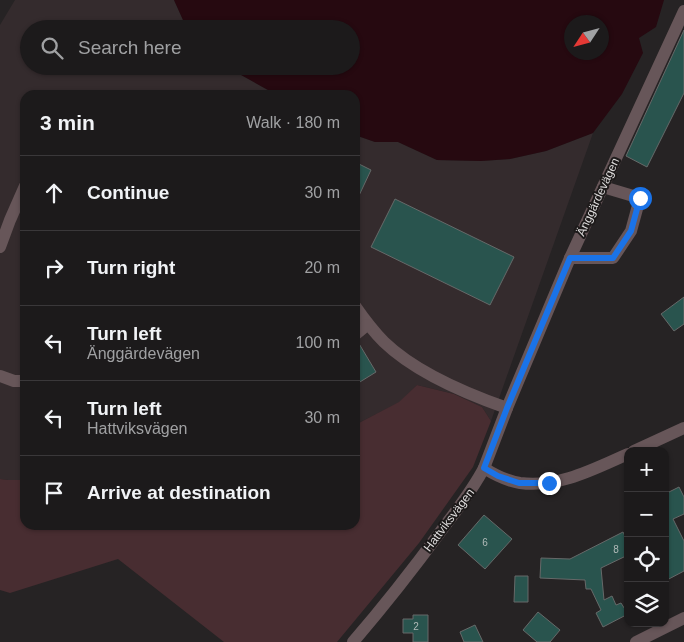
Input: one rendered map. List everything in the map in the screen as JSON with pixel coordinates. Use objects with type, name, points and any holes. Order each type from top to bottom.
[{"type":"street","name":"Änggärdevägen","points":[[484,468],[570,258],[684,11]]},
{"type":"street","points":[[570,258],[613,258],[631,231],[640,198],[603,187]]},
{"type":"street","points":[[0,247],[20,197]]},
{"type":"street","points":[[360,314],[367,325],[386,344],[408,361],[432,376],[484,400],[507,408]]},
{"type":"street","points":[[360,330],[367,325]]},
{"type":"street","points":[[0,376],[20,381]]},
{"type":"street","points":[[643,447],[684,428]]},
{"type":"street","points":[[484,468],[498,476],[519,483],[549,483],[580,475],[624,456]]},
{"type":"street","name":"Hattviksvägen","points":[[353,642],[421,558],[476,484],[484,468]]},
{"type":"street","points":[[636,642],[684,618]]},
{"type":"shaded area","points":[[15,0],[174,0],[183,20],[20,20],[20,75],[241,75],[268,90],[20,90],[20,480],[0,479],[0,25]]},
{"type":"shaded area","points":[[174,0],[664,0],[656,27],[639,38],[643,53],[622,94],[593,133],[546,151],[510,159],[481,161],[437,160],[398,142],[375,142],[360,137],[360,90],[268,90],[241,75],[360,75],[360,20],[183,20]]},
{"type":"shaded area","points":[[593,133],[491,421],[482,407],[454,394],[417,385],[400,402],[360,422],[360,137],[375,142],[398,142],[437,160],[481,161],[510,159],[546,151]]},
{"type":"shaded area","points":[[417,385],[454,394],[482,407],[491,421],[473,467],[419,543],[337,642],[224,642],[118,559],[10,593],[0,590],[0,479],[20,480],[20,530],[360,530],[360,422],[399,402]]},
{"type":"building","points":[[684,30],[684,93],[647,167],[626,156]]},
{"type":"building","points":[[360,164],[371,170],[360,193]]},
{"type":"building","points":[[395,199],[514,257],[490,305],[371,247]]},
{"type":"building","points":[[684,297],[684,324],[674,331],[661,314]]},
{"type":"building","points":[[360,345],[376,372],[360,382]]},
{"type":"building","points":[[679,487],[684,497],[684,514],[673,519],[684,541],[684,571],[669,579],[669,537],[669,492]]},
{"type":"building","points":[[484,515],[512,539],[485,569],[458,545]]},
{"type":"building","points":[[623,532],[624,557],[601,568],[604,600],[612,596],[616,605],[621,603],[624,608],[624,616],[603,627],[596,613],[601,610],[591,589],[586,589],[585,580],[540,578],[541,558],[570,559]]},
{"type":"building","points":[[515,576],[528,576],[528,602],[514,602]]},
{"type":"building","points":[[538,612],[560,630],[550,642],[537,642],[523,630]]},
{"type":"building","points":[[413,615],[428,615],[428,642],[413,642],[413,633],[403,633],[403,619],[413,619]]},
{"type":"building","points":[[475,625],[483,642],[464,642],[460,632]]},
{"type":"route","points":[[549,483],[519,483],[498,476],[484,468],[570,258],[613,258],[631,231],[640,198]]}]
